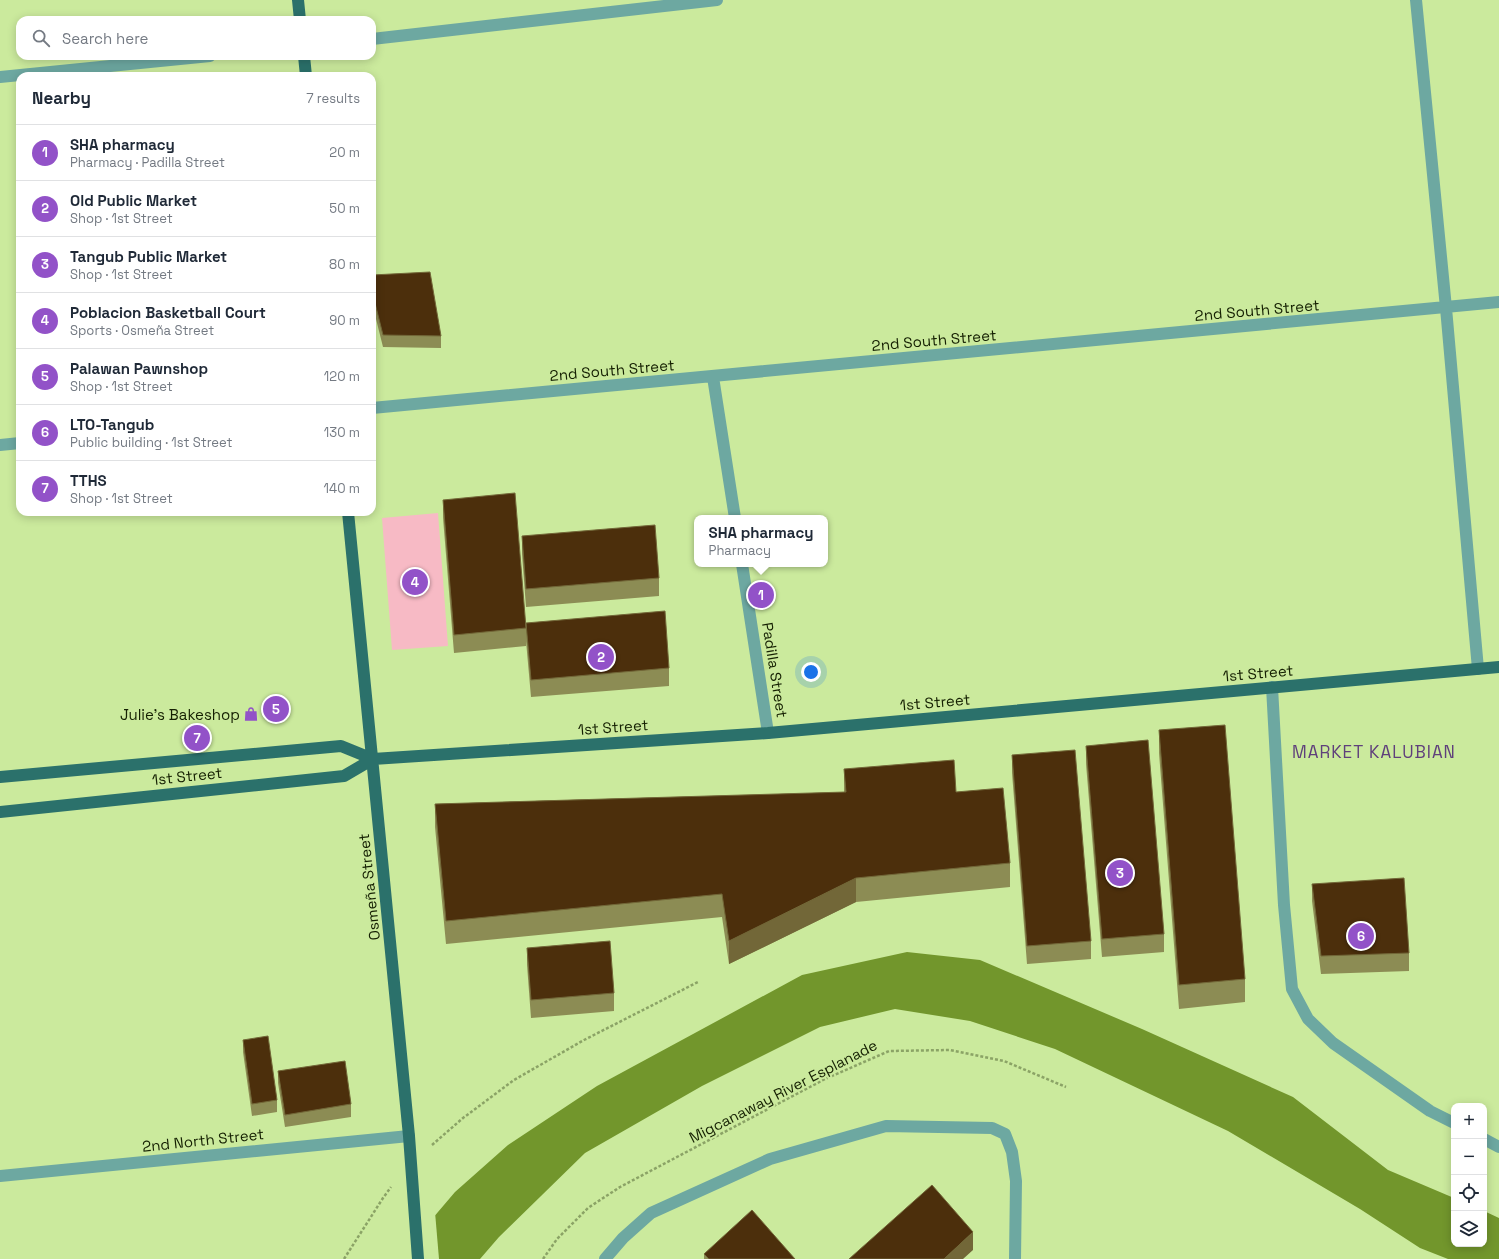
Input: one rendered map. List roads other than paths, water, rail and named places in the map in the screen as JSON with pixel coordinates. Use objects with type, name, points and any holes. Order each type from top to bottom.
[{"type":"main road","points":[[298,0],[300,16]]},
{"type":"main road","points":[[304,60],[306,72]]},
{"type":"main road","name":"Osmeña Street","points":[[348,516],[409,1136],[418,1259]]},
{"type":"main road","name":"1st Street","points":[[0,777],[341,746],[373,759],[768,733],[1499,667]]},
{"type":"main road","name":"1st Street","points":[[0,812],[344,776],[373,759]]},
{"type":"street","points":[[376,39],[717,0]]},
{"type":"street","points":[[1416,0],[1446,308],[1478,669]]},
{"type":"street","points":[[50,72],[170,60]]},
{"type":"street","points":[[0,77],[16,75]]},
{"type":"street","name":"2nd South Street","points":[[376,408],[1499,302]]},
{"type":"street","points":[[713,377],[735,515]]},
{"type":"street","points":[[0,445],[16,443]]},
{"type":"street","name":"Padilla Street","points":[[742,567],[768,733]]},
{"type":"street","points":[[1272,687],[1284,905],[1292,989],[1308,1019],[1333,1043],[1430,1111],[1451,1122]]},
{"type":"street","points":[[605,1259],[623,1238],[651,1213],[770,1158],[886,1126],[992,1128],[1005,1134],[1012,1152],[1016,1181],[1015,1259]]},
{"type":"street","name":"2nd North Street","points":[[0,1176],[409,1136]]},
{"type":"street","points":[[1487,1141],[1499,1147]]},
{"type":"place","name":"Poblacion Basketball Court","points":[[415,582]]},
{"type":"place","name":"SHA pharmacy","points":[[761,595]]},
{"type":"place","name":"Old Public Market","points":[[601,657]]},
{"type":"place","name":"Palawan Pawnshop","points":[[276,709]]},
{"type":"place","name":"Julie's Bakeshop","points":[[251,714]]},
{"type":"place","name":"TTHS","points":[[197,738]]},
{"type":"place","name":"Tangub Public Market","points":[[1120,873]]},
{"type":"place","name":"LTO-Tangub","points":[[1361,936]]},
{"type":"district","name":"MARKET KALUBIAN","points":[[1374,752]]}]
